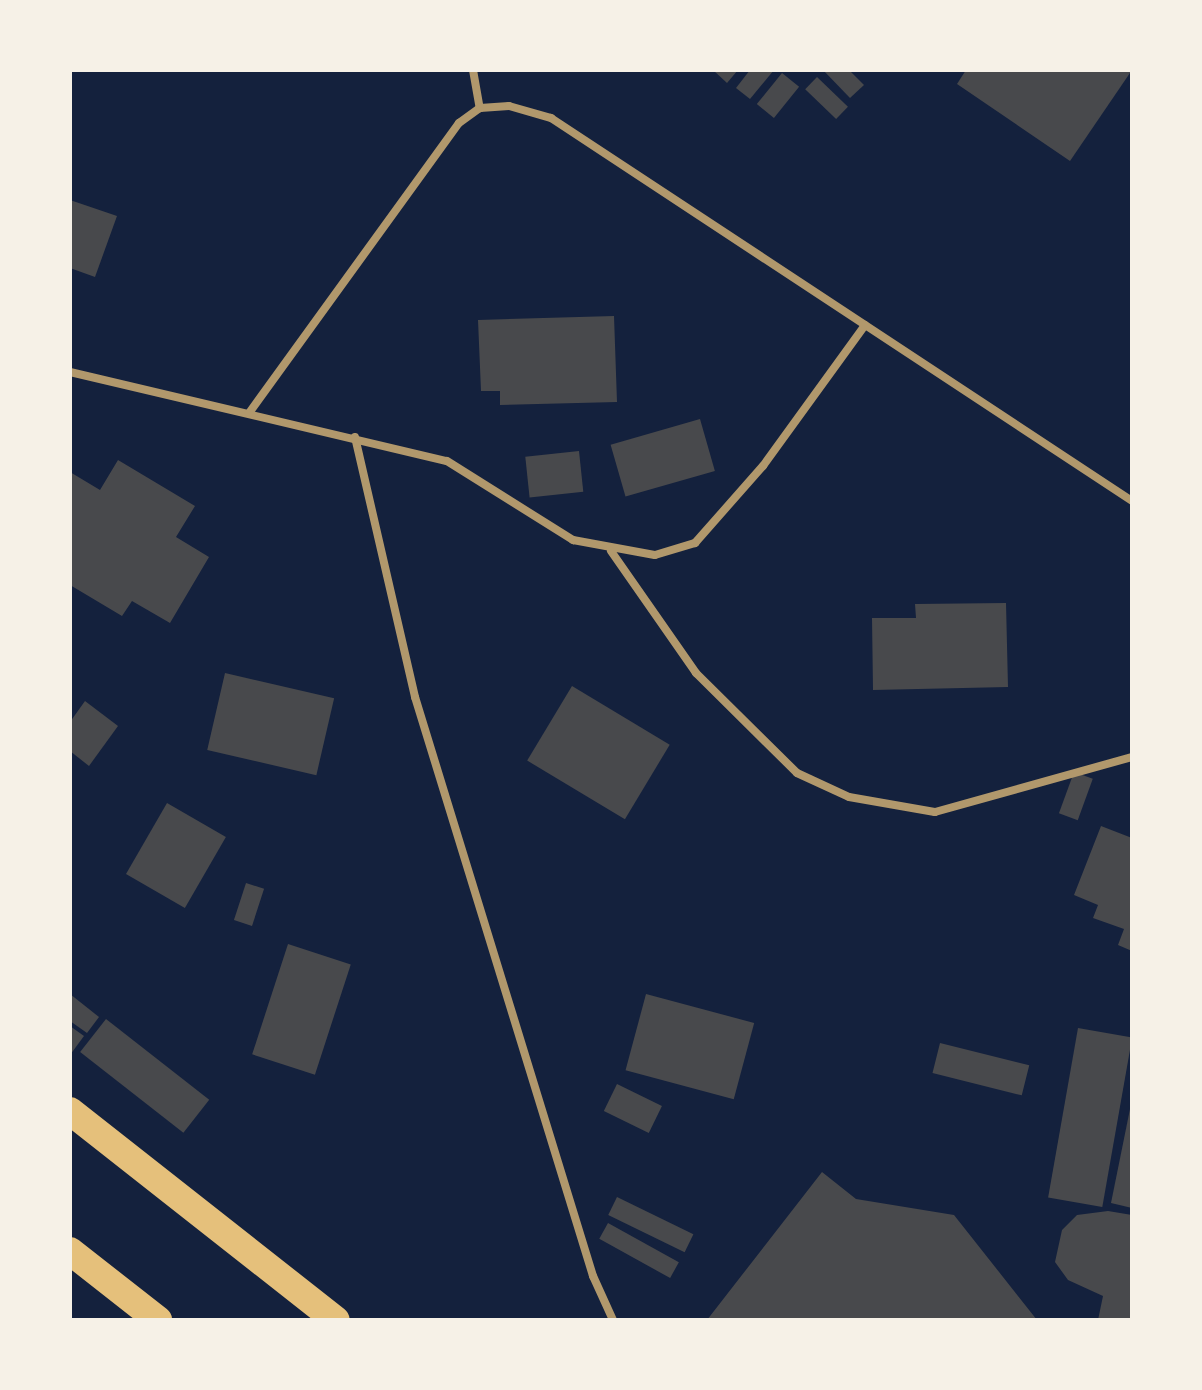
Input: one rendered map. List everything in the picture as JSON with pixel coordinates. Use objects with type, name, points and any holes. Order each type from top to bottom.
[{"type":"highway","points":[[70,1111],[336,1320]]},
{"type":"highway","points":[[70,1252],[158,1320]]},
{"type":"lane","points":[[473,70],[480,108]]},
{"type":"lane","points":[[250,413],[459,123],[480,108],[510,106],[550,118],[1132,502]]},
{"type":"lane","points":[[70,372],[447,461],[573,540],[611,551],[655,555],[695,543],[762,466],[865,325]]},
{"type":"lane","points":[[355,438],[415,697],[593,1276],[613,1320]]},
{"type":"lane","points":[[611,551],[696,673],[797,773],[849,798],[935,812],[1132,757]]},
{"type":"building","points":[[713,70],[738,70],[727,83]]},
{"type":"building","points":[[750,70],[774,70],[750,99],[736,88]]},
{"type":"building","points":[[823,70],[849,70],[864,85],[850,98]]},
{"type":"building","points":[[966,70],[1132,70],[1070,161],[957,84]]},
{"type":"building","points":[[782,73],[799,87],[774,118],[757,104]]},
{"type":"building","points":[[817,77],[848,107],[836,119],[805,89]]},
{"type":"building","points":[[70,200],[117,216],[95,277],[70,268]]},
{"type":"building","points":[[614,316],[617,402],[500,405],[500,391],[481,391],[478,320]]},
{"type":"building","points":[[700,419],[715,471],[625,497],[611,445]]},
{"type":"building","points":[[579,451],[583,492],[530,497],[525,457]]},
{"type":"building","points":[[118,460],[195,506],[176,537],[209,557],[170,623],[132,601],[122,616],[70,585],[70,472],[100,490]]},
{"type":"building","points":[[1006,603],[1008,687],[873,690],[872,618],[916,618],[915,604]]},
{"type":"building","points":[[225,673],[334,698],[316,775],[207,750]]},
{"type":"building","points":[[572,686],[670,745],[625,819],[527,761]]},
{"type":"building","points":[[85,701],[118,726],[89,766],[70,751],[70,722]]},
{"type":"building","points":[[1074,772],[1093,779],[1078,820],[1059,813]]},
{"type":"building","points":[[167,803],[226,837],[185,908],[126,874]]},
{"type":"building","points":[[1101,826],[1132,838],[1132,951],[1118,945],[1124,929],[1093,918],[1098,905],[1074,895]]},
{"type":"building","points":[[246,883],[264,889],[252,926],[234,920]]},
{"type":"building","points":[[288,944],[351,964],[315,1075],[252,1054]]},
{"type":"building","points":[[70,994],[99,1017],[87,1033],[70,1021]]},
{"type":"building","points":[[646,994],[754,1023],[734,1099],[626,1070]]},
{"type":"building","points":[[106,1019],[209,1100],[183,1133],[80,1052]]},
{"type":"building","points":[[70,1026],[84,1036],[70,1055]]},
{"type":"building","points":[[1078,1028],[1132,1038],[1102,1207],[1048,1197]]},
{"type":"building","points":[[940,1043],[1029,1065],[1022,1095],[933,1073]]},
{"type":"building","points":[[617,1084],[662,1106],[649,1133],[604,1111]]},
{"type":"building","points":[[1132,1109],[1132,1208],[1111,1203]]},
{"type":"building","points":[[822,1172],[856,1199],[954,1215],[1037,1320],[707,1320]]},
{"type":"building","points":[[617,1197],[693,1234],[685,1252],[608,1215]]},
{"type":"building","points":[[1108,1211],[1132,1215],[1132,1320],[1098,1320],[1103,1296],[1068,1280],[1055,1262],[1062,1230],[1077,1215]]},
{"type":"building","points":[[608,1223],[679,1262],[670,1278],[599,1239]]}]
